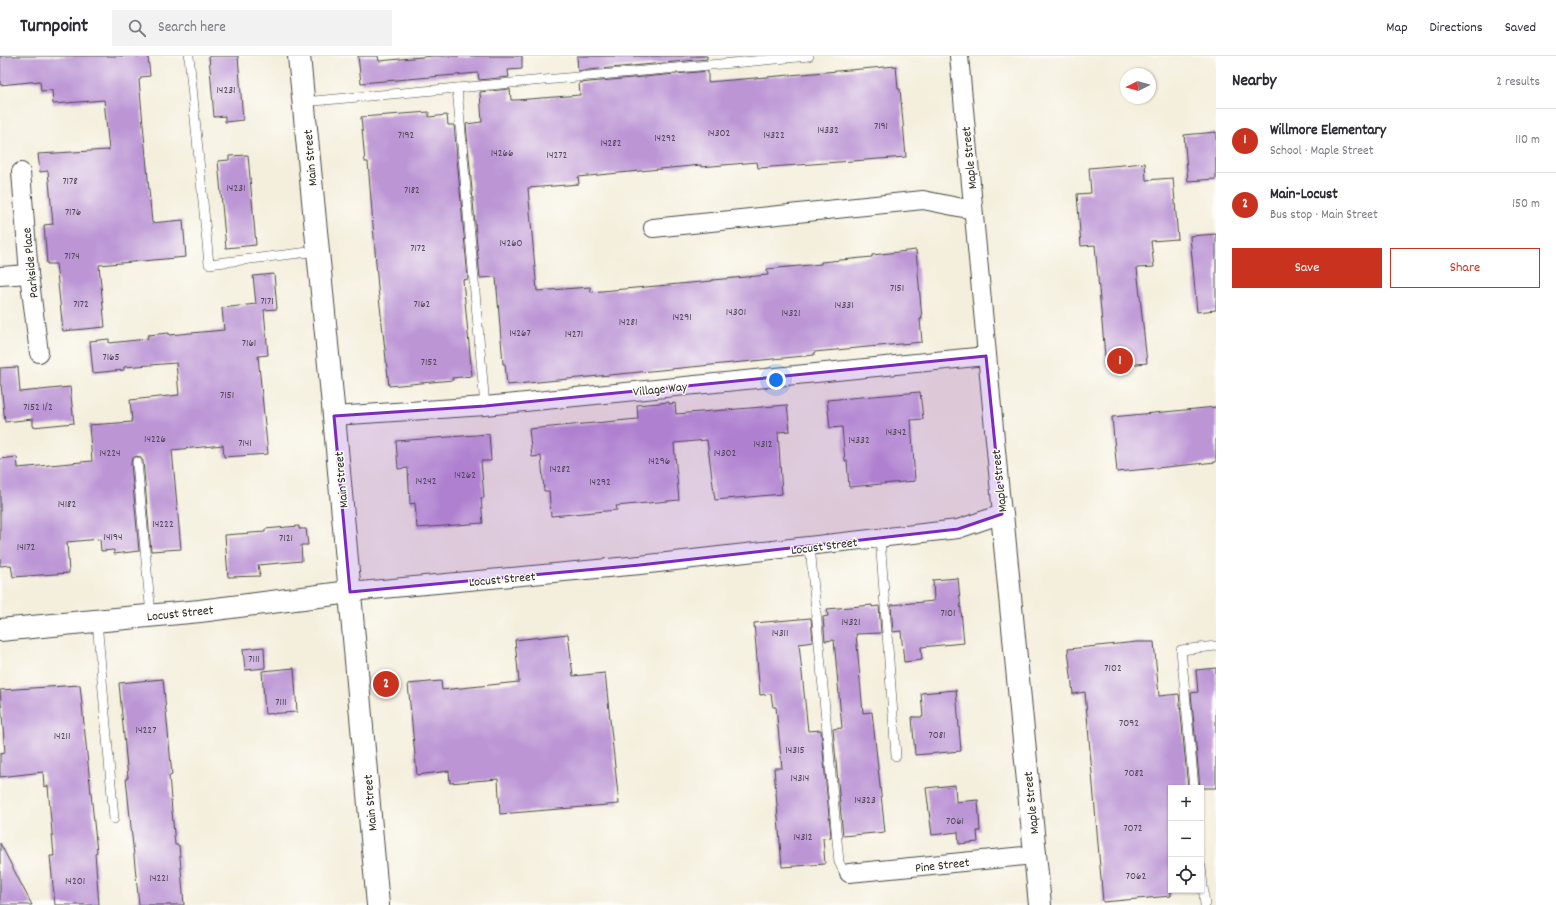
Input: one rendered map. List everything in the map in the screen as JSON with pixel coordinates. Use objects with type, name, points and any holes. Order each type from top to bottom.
[{"type":"street","name":"Main Street","points":[[299,56],[334,416],[378,905]]},
{"type":"street","name":"Maple Street","points":[[959,56],[986,356],[1040,905]]},
{"type":"street","name":"Parkside Place","points":[[20,172],[29,274],[39,353]]},
{"type":"street","points":[[653,228],[923,200],[973,210]]},
{"type":"street","points":[[0,276],[29,274]]},
{"type":"street","name":"Village Way","points":[[334,416],[486,406],[986,356]]},
{"type":"street","name":"Locust Street","points":[[0,630],[151,615],[350,592],[632,566],[958,530],[1002,514]]},
{"type":"street","name":"Pine Street","points":[[849,873],[1035,855]]},
{"type":"lane","points":[[189,56],[209,264],[317,251]]},
{"type":"lane","points":[[303,102],[809,56]]},
{"type":"lane","points":[[457,88],[486,406]]},
{"type":"lane","points":[[136,462],[151,615]]},
{"type":"lane","points":[[880,538],[896,756]]},
{"type":"lane","points":[[810,546],[839,862],[843,870],[849,873]]},
{"type":"lane","points":[[97,620],[114,819]]},
{"type":"lane","points":[[1194,785],[1181,650],[1216,646]]},
{"type":"lane","points":[[1204,893],[1205,905]]},
{"type":"highlighted area","points":[[986,356],[1002,514],[958,529],[640,565],[350,592],[334,416],[485,406]]},
{"type":"building","points":[[0,56],[148,56],[150,76],[141,77],[139,80],[152,223],[183,220],[186,257],[99,265],[105,327],[63,331],[56,264],[47,264],[44,225],[53,224],[48,171],[40,172],[38,154],[109,150],[104,100],[53,104],[52,90],[41,91],[40,81],[0,85]]},
{"type":"building","points":[[209,56],[238,56],[243,120],[225,122],[225,116],[214,117]]},
{"type":"building","points":[[358,56],[378,56],[379,61],[433,56],[522,56],[522,69],[508,70],[509,77],[479,80],[478,73],[361,83]]},
{"type":"building","points":[[577,56],[707,56],[707,59],[578,71]]},
{"type":"building","points":[[896,66],[898,89],[900,89],[906,157],[758,168],[757,162],[701,167],[701,165],[578,177],[579,184],[528,188],[537,291],[590,287],[591,292],[768,275],[767,269],[821,264],[821,262],[872,257],[872,255],[916,250],[922,319],[920,319],[922,342],[814,352],[814,355],[507,385],[505,364],[503,364],[496,277],[480,278],[466,124],[482,122],[480,92],[510,89],[511,100],[516,100],[580,95],[579,83],[708,71],[708,82]]},
{"type":"building","points":[[429,112],[429,117],[447,115],[448,125],[454,125],[468,279],[463,280],[472,376],[452,378],[453,380],[389,386],[378,288],[368,162],[365,162],[361,117]]},
{"type":"building","points":[[1216,132],[1216,179],[1188,181],[1184,135]]},
{"type":"building","points":[[248,155],[256,245],[226,248],[218,161],[229,160],[229,156]]},
{"type":"building","points":[[1145,163],[1146,180],[1173,178],[1178,239],[1151,241],[1154,267],[1137,268],[1147,363],[1106,367],[1095,245],[1081,246],[1077,194],[1091,193],[1089,168]]},
{"type":"building","points":[[1216,234],[1216,310],[1197,312],[1190,236]]},
{"type":"building","points":[[274,274],[277,309],[264,310],[268,355],[258,356],[268,454],[224,457],[223,445],[172,450],[181,549],[151,551],[143,461],[140,457],[136,456],[132,459],[131,463],[139,551],[114,554],[114,550],[101,551],[100,539],[67,542],[69,573],[13,577],[11,565],[0,566],[0,459],[17,457],[18,468],[92,461],[89,425],[132,422],[130,400],[179,395],[176,363],[124,367],[124,370],[93,373],[90,341],[109,339],[109,343],[147,339],[148,335],[169,333],[169,335],[224,330],[222,308],[256,304],[253,276]]},
{"type":"building","points":[[18,367],[20,392],[70,387],[74,423],[33,427],[33,419],[5,422],[0,385],[0,368]]},
{"type":"building","points":[[920,392],[923,419],[911,420],[915,481],[849,487],[842,427],[830,428],[827,400]]},
{"type":"building","points":[[669,402],[669,404],[675,403],[676,414],[787,405],[790,431],[778,432],[782,494],[715,500],[707,440],[674,443],[679,500],[616,506],[617,510],[551,516],[549,491],[544,491],[541,456],[532,457],[529,429],[638,419],[637,405]]},
{"type":"building","points":[[1216,407],[1216,462],[1117,472],[1112,417]]},
{"type":"building","points":[[489,434],[491,461],[481,461],[484,498],[481,498],[483,523],[417,528],[415,503],[410,504],[408,468],[398,469],[396,441]]},
{"type":"building","points":[[299,526],[299,529],[306,529],[308,545],[301,545],[302,561],[258,565],[260,576],[228,577],[225,535],[265,532],[265,529]]},
{"type":"building","points":[[958,578],[964,643],[921,647],[922,660],[904,662],[901,631],[893,632],[891,605],[934,601],[933,580]]},
{"type":"building","points":[[872,605],[872,607],[879,606],[881,633],[856,634],[863,713],[872,712],[885,832],[843,836],[833,729],[842,728],[834,640],[825,641],[823,617],[828,616],[827,609]]},
{"type":"building","points":[[811,618],[813,642],[799,644],[808,731],[821,730],[831,837],[823,838],[825,864],[782,867],[774,768],[782,768],[776,707],[773,707],[771,694],[760,695],[754,623]]},
{"type":"building","points":[[568,634],[573,676],[605,673],[619,804],[500,814],[498,779],[450,783],[449,771],[417,775],[408,684],[441,681],[442,690],[519,682],[515,640]]},
{"type":"building","points":[[1137,642],[1154,642],[1159,696],[1179,694],[1188,785],[1168,785],[1168,893],[1171,893],[1171,896],[1103,902],[1085,692],[1073,694],[1068,649]]},
{"type":"building","points":[[264,647],[265,668],[245,670],[243,649]]},
{"type":"building","points":[[294,668],[297,712],[265,714],[262,671]]},
{"type":"building","points":[[1216,668],[1216,788],[1204,788],[1204,785],[1200,785],[1191,693],[1198,692],[1196,670]]},
{"type":"building","points":[[163,679],[172,775],[169,776],[175,845],[179,845],[184,905],[139,905],[126,778],[128,778],[119,683]]},
{"type":"building","points":[[80,685],[97,852],[95,853],[99,905],[55,905],[50,856],[54,856],[48,786],[44,787],[43,772],[0,777],[0,754],[5,753],[0,690]]},
{"type":"building","points":[[956,690],[961,751],[915,755],[912,717],[923,717],[921,693]]},
{"type":"building","points":[[955,785],[956,802],[978,800],[980,831],[977,831],[978,842],[959,844],[958,832],[932,835],[926,788]]},
{"type":"building","points":[[0,843],[32,905],[0,905]]},
{"type":"place","name":"Willmore Elementary","points":[[1120,361]]},
{"type":"place","name":"Main-Locust","points":[[386,684]]}]
